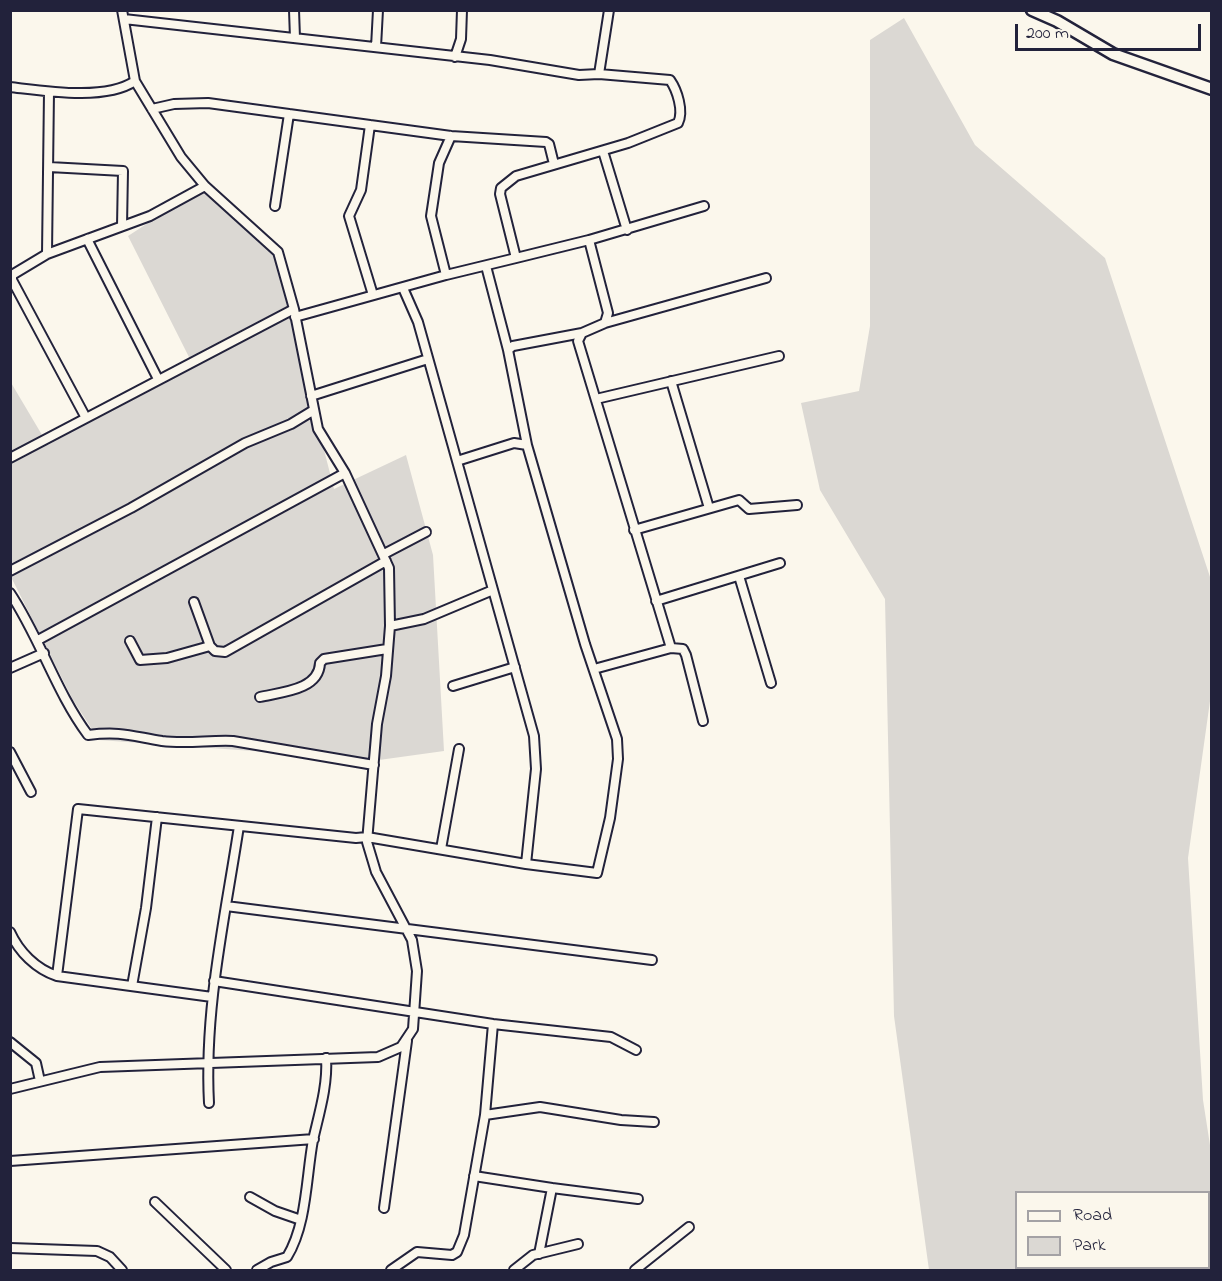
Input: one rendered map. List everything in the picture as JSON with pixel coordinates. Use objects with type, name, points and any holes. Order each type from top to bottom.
[{"type":"main road","points":[[1032,10],[1057,21],[1113,54],[1211,89]]},
{"type":"street","points":[[294,10],[295,38]]},
{"type":"street","points":[[376,46],[378,10]]},
{"type":"street","points":[[455,57],[461,39],[462,10]]},
{"type":"street","points":[[599,74],[609,10]]},
{"type":"street","points":[[384,1208],[407,1041],[413,1029],[417,971],[416,953],[408,931],[376,872],[367,837],[390,626],[391,579],[385,557],[345,473],[322,438],[314,410],[295,313],[276,250],[204,186],[181,157],[135,81],[123,15],[295,38],[376,46],[579,75],[599,74],[670,80],[676,88],[682,116],[678,123],[603,151],[516,176],[500,190],[516,258]]},
{"type":"street","points":[[10,87],[49,92],[113,92],[135,81]]},
{"type":"street","points":[[1211,89],[1212,84]]},
{"type":"street","points":[[47,254],[49,92]]},
{"type":"street","points":[[152,109],[194,102],[451,136],[546,142],[549,144],[554,164]]},
{"type":"street","points":[[275,206],[289,114]]},
{"type":"street","points":[[370,125],[362,184],[349,216],[373,295]]},
{"type":"street","points":[[446,275],[431,220],[439,163],[451,136]]},
{"type":"street","points":[[603,151],[627,230]]},
{"type":"street","points":[[49,167],[123,171],[122,226]]},
{"type":"street","points":[[86,418],[12,280],[15,271],[47,254],[179,202],[204,186]]},
{"type":"street","points":[[10,458],[158,379],[295,313],[590,240],[704,206]]},
{"type":"street","points":[[87,239],[158,379]]},
{"type":"street","points":[[590,240],[608,313],[605,323]]},
{"type":"street","points":[[57,976],[78,809],[356,838],[367,837],[594,874],[598,870],[610,819],[618,759],[612,722],[527,445],[508,350],[486,266]]},
{"type":"street","points":[[508,350],[513,346],[582,333],[605,323],[766,278]]},
{"type":"street","points":[[403,288],[418,322],[534,736],[536,769],[526,864]]},
{"type":"street","points":[[582,333],[578,341],[671,648]]},
{"type":"street","points":[[596,399],[779,356]]},
{"type":"street","points":[[311,396],[428,359]]},
{"type":"street","points":[[671,381],[709,508]]},
{"type":"street","points":[[10,571],[131,508],[245,443],[291,424],[314,410]]},
{"type":"street","points":[[457,461],[514,443],[527,445]]},
{"type":"street","points":[[38,640],[345,473]]},
{"type":"street","points":[[634,530],[739,500],[749,509],[797,505]]},
{"type":"street","points":[[194,602],[210,646],[215,651],[225,652],[426,532]]},
{"type":"street","points":[[656,601],[780,563]]},
{"type":"street","points":[[739,576],[771,683]]},
{"type":"street","points":[[390,626],[424,619],[493,590]]},
{"type":"street","points":[[10,593],[38,640],[88,735],[121,733],[162,741],[233,741],[374,765]]},
{"type":"street","points":[[130,641],[140,660],[166,658],[210,646]]},
{"type":"street","points":[[594,669],[671,648],[683,649],[702,721]]},
{"type":"street","points":[[260,698],[295,689],[314,681],[320,674],[320,663],[324,659],[387,649]]},
{"type":"street","points":[[10,668],[44,653]]},
{"type":"street","points":[[453,686],[515,667]]},
{"type":"street","points":[[441,849],[459,749]]},
{"type":"street","points":[[10,752],[31,792]]},
{"type":"street","points":[[132,986],[146,908],[157,817]]},
{"type":"street","points":[[209,1103],[207,1065],[212,997],[239,826]]},
{"type":"street","points":[[226,906],[299,913],[408,931],[652,960]]},
{"type":"street","points":[[10,932],[14,942],[33,963],[45,972],[57,976],[212,997]]},
{"type":"street","points":[[214,981],[494,1024],[611,1037],[636,1050]]},
{"type":"street","points":[[391,1270],[417,1252],[452,1255],[457,1252],[465,1235],[485,1115],[494,1024]]},
{"type":"street","points":[[10,1089],[100,1067],[207,1065],[378,1057],[395,1050],[407,1041]]},
{"type":"street","points":[[10,1042],[36,1064],[40,1081]]},
{"type":"street","points":[[257,1270],[287,1257],[301,1220],[322,1104],[326,1058]]},
{"type":"street","points":[[485,1115],[540,1107],[621,1120],[654,1122]]},
{"type":"street","points":[[10,1161],[314,1139]]},
{"type":"street","points":[[474,1176],[638,1198]]},
{"type":"street","points":[[539,1254],[552,1188]]},
{"type":"street","points":[[249,1197],[268,1208],[301,1220]]},
{"type":"street","points":[[155,1202],[226,1270]]},
{"type":"street","points":[[635,1270],[689,1227]]},
{"type":"street","points":[[514,1270],[533,1255],[578,1244]]},
{"type":"street","points":[[10,1248],[97,1251],[110,1257],[122,1270]]},
{"type":"green space","points":[[904,18],[975,145],[1105,258],[1211,580],[1211,694],[1188,858],[1203,1100],[1212,1158],[1211,1219],[1210,1220],[1210,1191],[1015,1191],[1015,1269],[1199,1270],[929,1270],[894,1016],[885,599],[820,490],[801,403],[859,391],[870,326],[870,40]]},
{"type":"green space","points":[[205,186],[274,254],[334,489],[406,455],[433,555],[444,751],[379,760],[99,740],[73,700],[11,577],[10,381],[48,445],[192,363],[128,236]]}]
